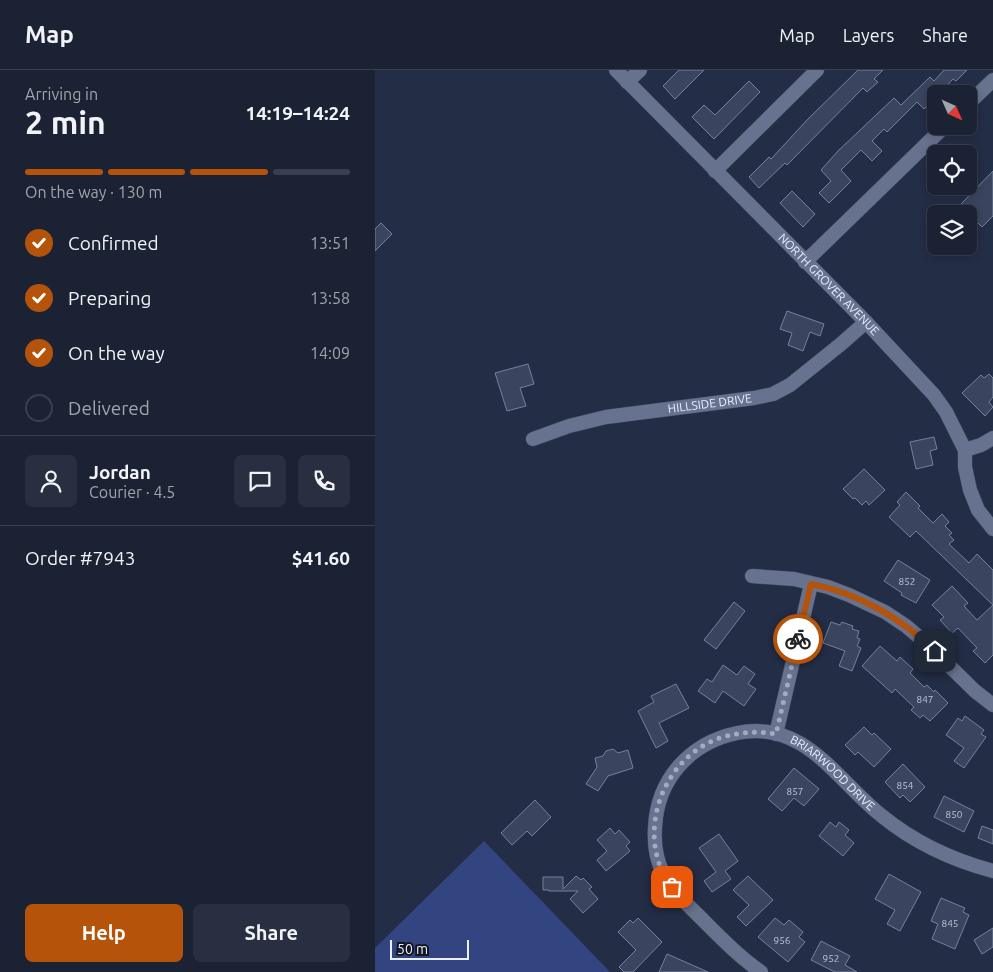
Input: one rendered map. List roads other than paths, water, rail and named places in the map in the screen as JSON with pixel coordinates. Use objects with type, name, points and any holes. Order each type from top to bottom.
[{"type":"street","name":"NORTH GROVER AVENUE","points":[[615,70],[866,322],[934,395],[946,412],[965,450],[965,467],[969,490],[977,510],[993,529]]},
{"type":"street","points":[[627,82],[640,70]]},
{"type":"street","points":[[715,171],[817,70]]},
{"type":"street","points":[[977,95],[993,80]]},
{"type":"street","points":[[805,262],[936,135]]},
{"type":"street","name":"HILLSIDE DRIVE","points":[[533,439],[569,426],[606,417],[773,394],[790,384],[866,322]]},
{"type":"street","points":[[965,450],[981,445],[993,438]]},
{"type":"street","points":[[752,576],[794,579],[828,587],[885,612],[927,643],[975,691],[993,705]]},
{"type":"street","points":[[776,734],[811,584]]},
{"type":"street","name":"BRIARWOOD DRIVE","points":[[761,972],[717,934],[672,887],[662,872],[654,836],[655,818],[661,797],[670,778],[690,755],[722,737],[740,733],[764,732],[793,740],[821,758],[881,816],[905,833],[948,856],[993,871]]}]
